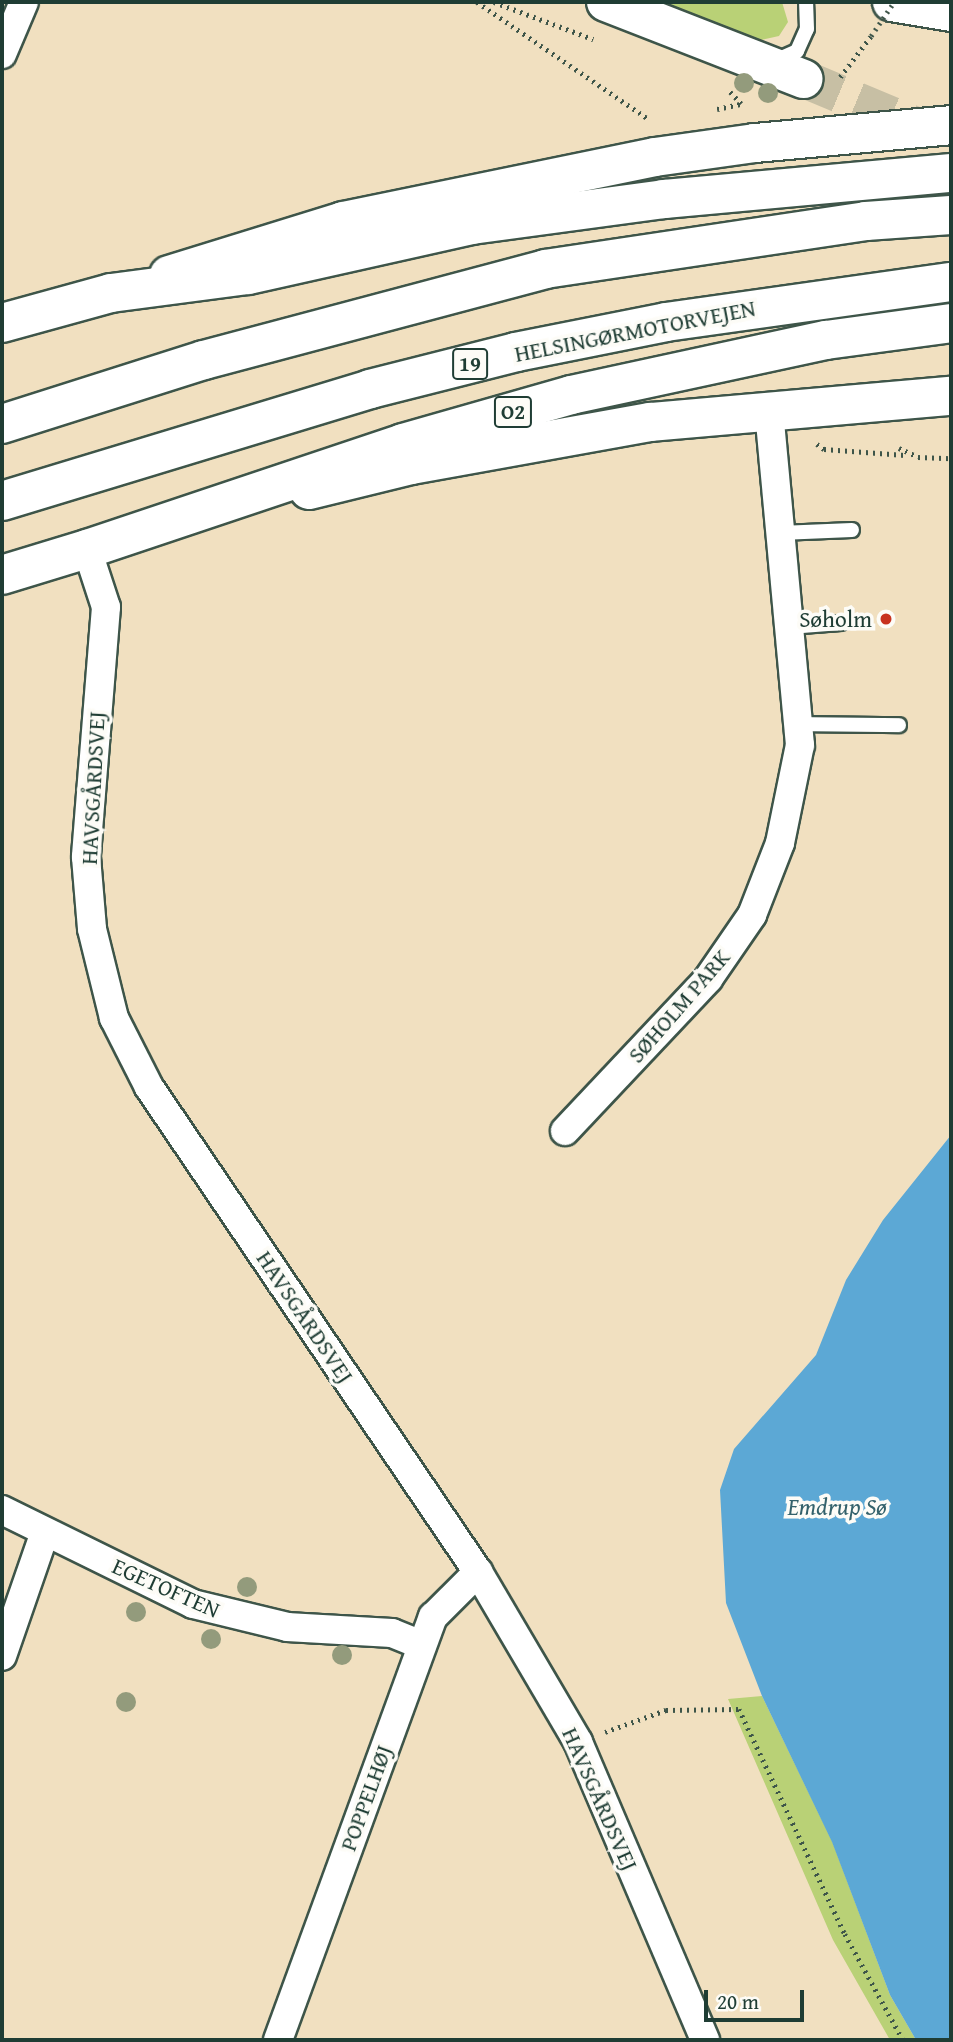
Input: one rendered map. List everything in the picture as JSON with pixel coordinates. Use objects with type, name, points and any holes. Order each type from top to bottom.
[{"type":"main road","points":[[606,2],[804,79]]},
{"type":"main road","points":[[893,2],[951,12]]},
{"type":"main road","points":[[2,323],[111,293],[343,221],[656,157],[755,143],[951,125]]},
{"type":"main road","points":[[111,293],[248,275],[472,225],[664,199],[951,173]]},
{"type":"main road","points":[[2,424],[204,360],[545,269],[866,221],[951,215]]},
{"type":"main road","name":"HELSINGØRMOTORVEJEN","points":[[2,501],[357,393],[516,352],[666,322],[951,282]]},
{"type":"main road","name":"O2","points":[[2,575],[87,550],[402,443],[571,396],[826,340],[951,323]]},
{"type":"main road","points":[[87,550],[411,465],[639,424],[769,409],[951,396]]},
{"type":"street","points":[[2,54],[24,2]]},
{"type":"street","name":"SØHOLM PARK","points":[[565,1131],[708,979],[752,915],[780,843],[800,745],[769,409]]},
{"type":"street","name":"HAVSGÅRDSVEJ","points":[[87,550],[106,607],[86,857],[92,929],[114,1018],[149,1087],[478,1572],[578,1742],[705,2040]]},
{"type":"street","name":"EGETOFTEN","points":[[2,1510],[193,1604],[240,1619],[287,1627],[392,1633],[422,1645]]},
{"type":"street","points":[[2,1656],[45,1532]]},
{"type":"street","name":"POPPELHØJ","points":[[278,2040],[422,1645],[442,1604],[478,1572]]},
{"type":"lane","points":[[753,58],[775,61],[797,51],[807,29],[806,2]]},
{"type":"lane","points":[[780,533],[852,530]]},
{"type":"lane","points":[[789,627],[841,623]]},
{"type":"lane","points":[[797,724],[899,724]]},
{"type":"path","points":[[477,2],[650,121],[656,157]]},
{"type":"path","points":[[871,36],[893,2]]},
{"type":"path","points":[[898,448],[905,454]]},
{"type":"path","points":[[824,449],[951,457]]},
{"type":"path","points":[[578,1742],[666,1710],[739,1709],[845,1934],[902,2040]]},
{"type":"green space","points":[[663,2],[782,2],[788,22],[779,36],[761,40]]},
{"type":"green space","points":[[762,1696],[832,1841],[890,1995],[916,2040],[890,2040],[833,1940],[728,1699]]},
{"type":"water","name":"Emdrup Sø","points":[[951,1135],[951,2040],[916,2040],[890,1995],[832,1842],[762,1696],[726,1603],[720,1490],[734,1449],[816,1355],[846,1280],[883,1220]]},
{"type":"tunnel","points":[[804,79],[931,132]]},
{"type":"place","name":"Søholm","points":[[886,619]]}]
